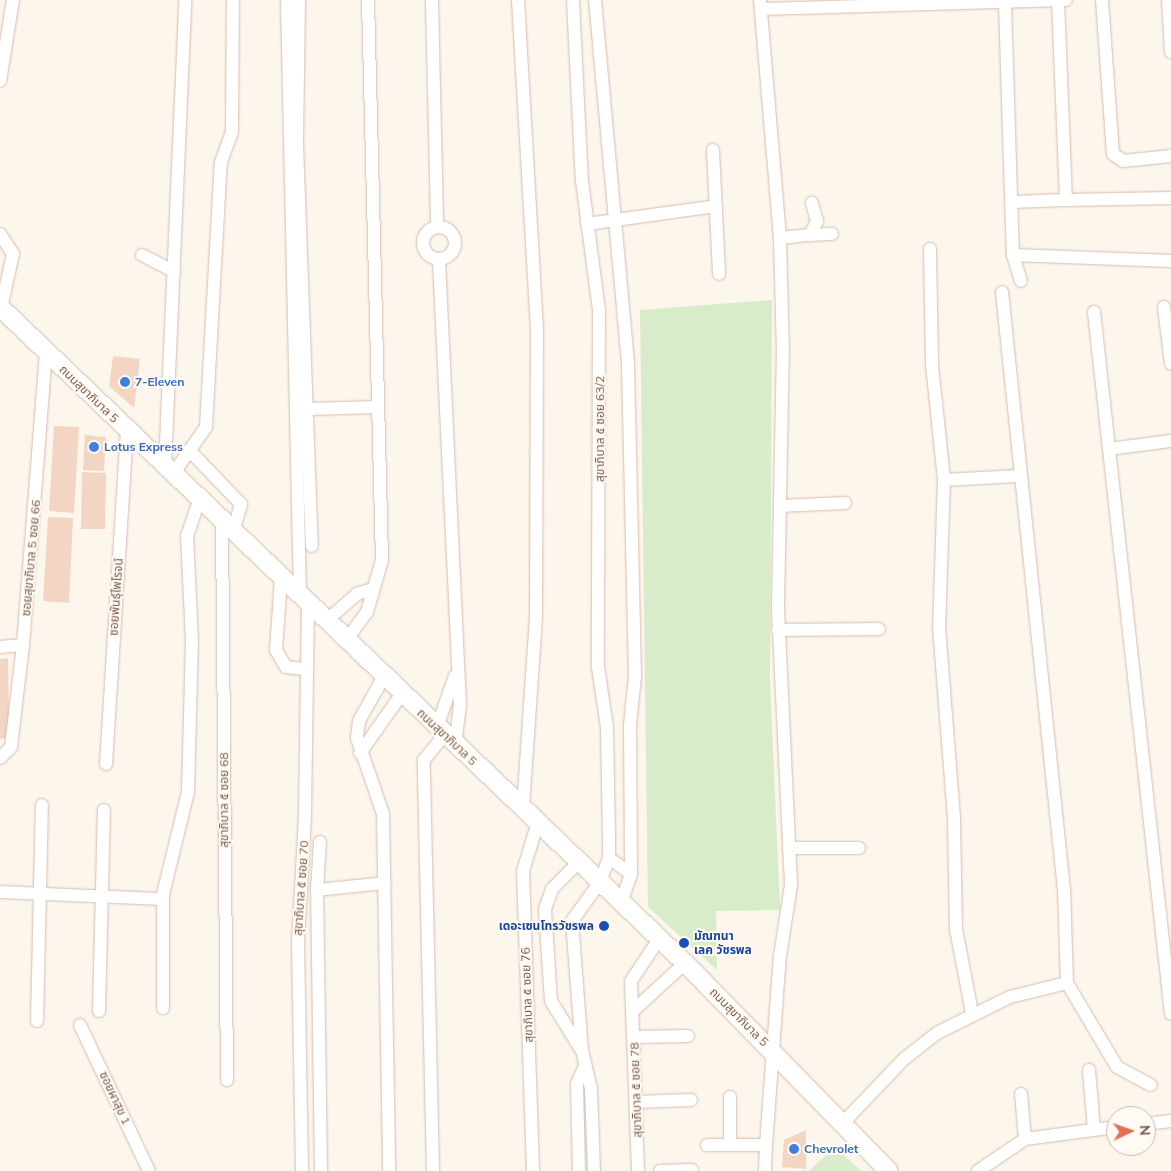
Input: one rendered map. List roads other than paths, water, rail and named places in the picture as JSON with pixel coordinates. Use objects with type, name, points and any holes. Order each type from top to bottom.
[{"type":"main road","name":"ถนนสุขาภิบาล 5","points":[[1,308],[228,526],[345,642],[523,807],[685,963],[889,1171]]},
{"type":"street","points":[[0,81],[13,0]]},
{"type":"street","points":[[169,470],[174,271],[185,0]]},
{"type":"street","points":[[169,470],[202,435],[208,414],[221,162],[232,131],[233,0]]},
{"type":"street","name":"สุขาภิบาล ๕ ซอย 70","points":[[287,0],[305,669],[305,816],[298,942],[302,1171]]},
{"type":"street","points":[[298,0],[297,144],[312,546]]},
{"type":"street","points":[[345,642],[367,612],[372,589],[382,560],[368,0]]},
{"type":"street","points":[[432,0],[437,227]]},
{"type":"street","points":[[518,0],[536,329],[536,617],[523,807]]},
{"type":"street","name":"สุขาภิบาล ๕ ซอย 63/2","points":[[573,0],[587,224],[599,311],[598,667],[607,727],[609,858]]},
{"type":"street","points":[[595,0],[628,366],[635,676],[630,725],[631,874],[621,903]]},
{"type":"street","points":[[1102,0],[1113,154],[1123,161],[1171,156]]},
{"type":"street","points":[[1168,0],[1171,52]]},
{"type":"street","points":[[766,1171],[766,1145],[780,956],[791,885],[778,630],[780,238],[760,4],[1005,4],[1062,1],[1066,200]]},
{"type":"street","points":[[1005,4],[1013,255],[1021,281]]},
{"type":"street","points":[[713,150],[719,274]]},
{"type":"street","points":[[1011,202],[1171,198]]},
{"type":"street","points":[[810,235],[817,221],[812,202]]},
{"type":"street","points":[[587,224],[716,206]]},
{"type":"street","points":[[437,227],[450,232],[455,245],[448,257],[439,260],[428,256],[423,241],[427,232],[437,227]]},
{"type":"street","points":[[0,234],[13,254],[1,308]]},
{"type":"street","points":[[780,238],[832,234]]},
{"type":"street","points":[[930,249],[932,365],[944,480],[940,627],[954,818],[956,929],[972,1013]]},
{"type":"street","points":[[142,255],[174,271]]},
{"type":"street","points":[[1013,255],[1171,261]]},
{"type":"street","points":[[434,1171],[424,760],[446,735],[460,705],[456,674],[439,260]]},
{"type":"street","points":[[1002,292],[1017,417],[1019,476],[1064,890],[1068,983],[1117,1067],[1151,1085]]},
{"type":"street","points":[[1164,307],[1171,364]]},
{"type":"street","points":[[1094,312],[1171,1014]]},
{"type":"street","name":"ซอยสุขาภิบาล 5 ซอย 66","points":[[0,758],[11,747],[23,645],[46,353]]},
{"type":"street","points":[[307,409],[378,407]]},
{"type":"street","name":"ซอยพันธ์ุไพโรจน์","points":[[106,764],[127,431]]},
{"type":"street","points":[[1109,449],[1171,441]]},
{"type":"street","name":"สุขาภิบาล ๕ ซอย 68","points":[[189,450],[241,504],[228,526],[228,1080]]},
{"type":"street","points":[[944,480],[1019,476]]},
{"type":"street","points":[[163,1008],[164,899],[188,792],[192,641],[187,542],[200,499]]},
{"type":"street","points":[[780,506],[845,503]]},
{"type":"street","points":[[281,578],[278,656],[286,667],[305,669]]},
{"type":"street","points":[[325,622],[357,594],[372,589]]},
{"type":"street","points":[[778,630],[879,629]]},
{"type":"street","points":[[0,647],[23,645]]},
{"type":"street","points":[[446,735],[456,674]]},
{"type":"street","points":[[383,678],[359,721],[360,753],[383,814],[389,1171]]},
{"type":"street","points":[[360,753],[401,695]]},
{"type":"street","points":[[607,727],[630,725]]},
{"type":"street","points":[[37,1021],[42,805]]},
{"type":"street","points":[[99,1011],[104,810]]},
{"type":"street","name":"สุขาภิบาล ๕ ซอย 76","points":[[533,1171],[523,871],[538,822]]},
{"type":"street","points":[[320,842],[317,890],[321,1171]]},
{"type":"street","points":[[789,848],[859,848]]},
{"type":"street","points":[[594,1171],[592,1089],[582,1050],[572,921],[600,882],[609,858],[631,874]]},
{"type":"street","points":[[579,862],[552,889],[545,909],[551,1001],[582,1050]]},
{"type":"street","points":[[317,890],[385,883]]},
{"type":"street","points":[[0,892],[164,899]]},
{"type":"street","name":"สุขาภิบาล ๕ ซอย 78","points":[[638,1171],[634,1037],[635,1009],[631,980],[660,939]]},
{"type":"street","points":[[635,1009],[685,963]]},
{"type":"street","points":[[842,1124],[904,1059],[972,1013],[1068,983]]},
{"type":"street","name":"ซอยผาสุข 1","points":[[80,1026],[149,1171]]},
{"type":"street","points":[[634,1037],[688,1036]]},
{"type":"street","points":[[579,1171],[578,1084],[585,1066]]},
{"type":"street","points":[[1089,1070],[1094,1129]]},
{"type":"street","points":[[1021,1094],[1026,1139]]},
{"type":"street","points":[[730,1097],[730,1145]]},
{"type":"street","points":[[636,1102],[691,1100]]},
{"type":"street","points":[[1156,1123],[1171,1121]]},
{"type":"street","points":[[978,1171],[989,1168],[1026,1139],[1106,1128]]},
{"type":"street","points":[[707,1145],[766,1145]]},
{"type":"street","points":[[660,1171],[692,1170]]},
{"type":"place","name":"7-Eleven","points":[[125,382]]},
{"type":"place","name":"Lotus Express","points":[[94,447]]},
{"type":"place","name":"เดอะเซนโทรวัชรพล","points":[[604,926]]},
{"type":"place","name":"มัณฑนา เลค วัชรพล","points":[[684,943]]},
{"type":"place","name":"Chevrolet","points":[[794,1149]]}]
